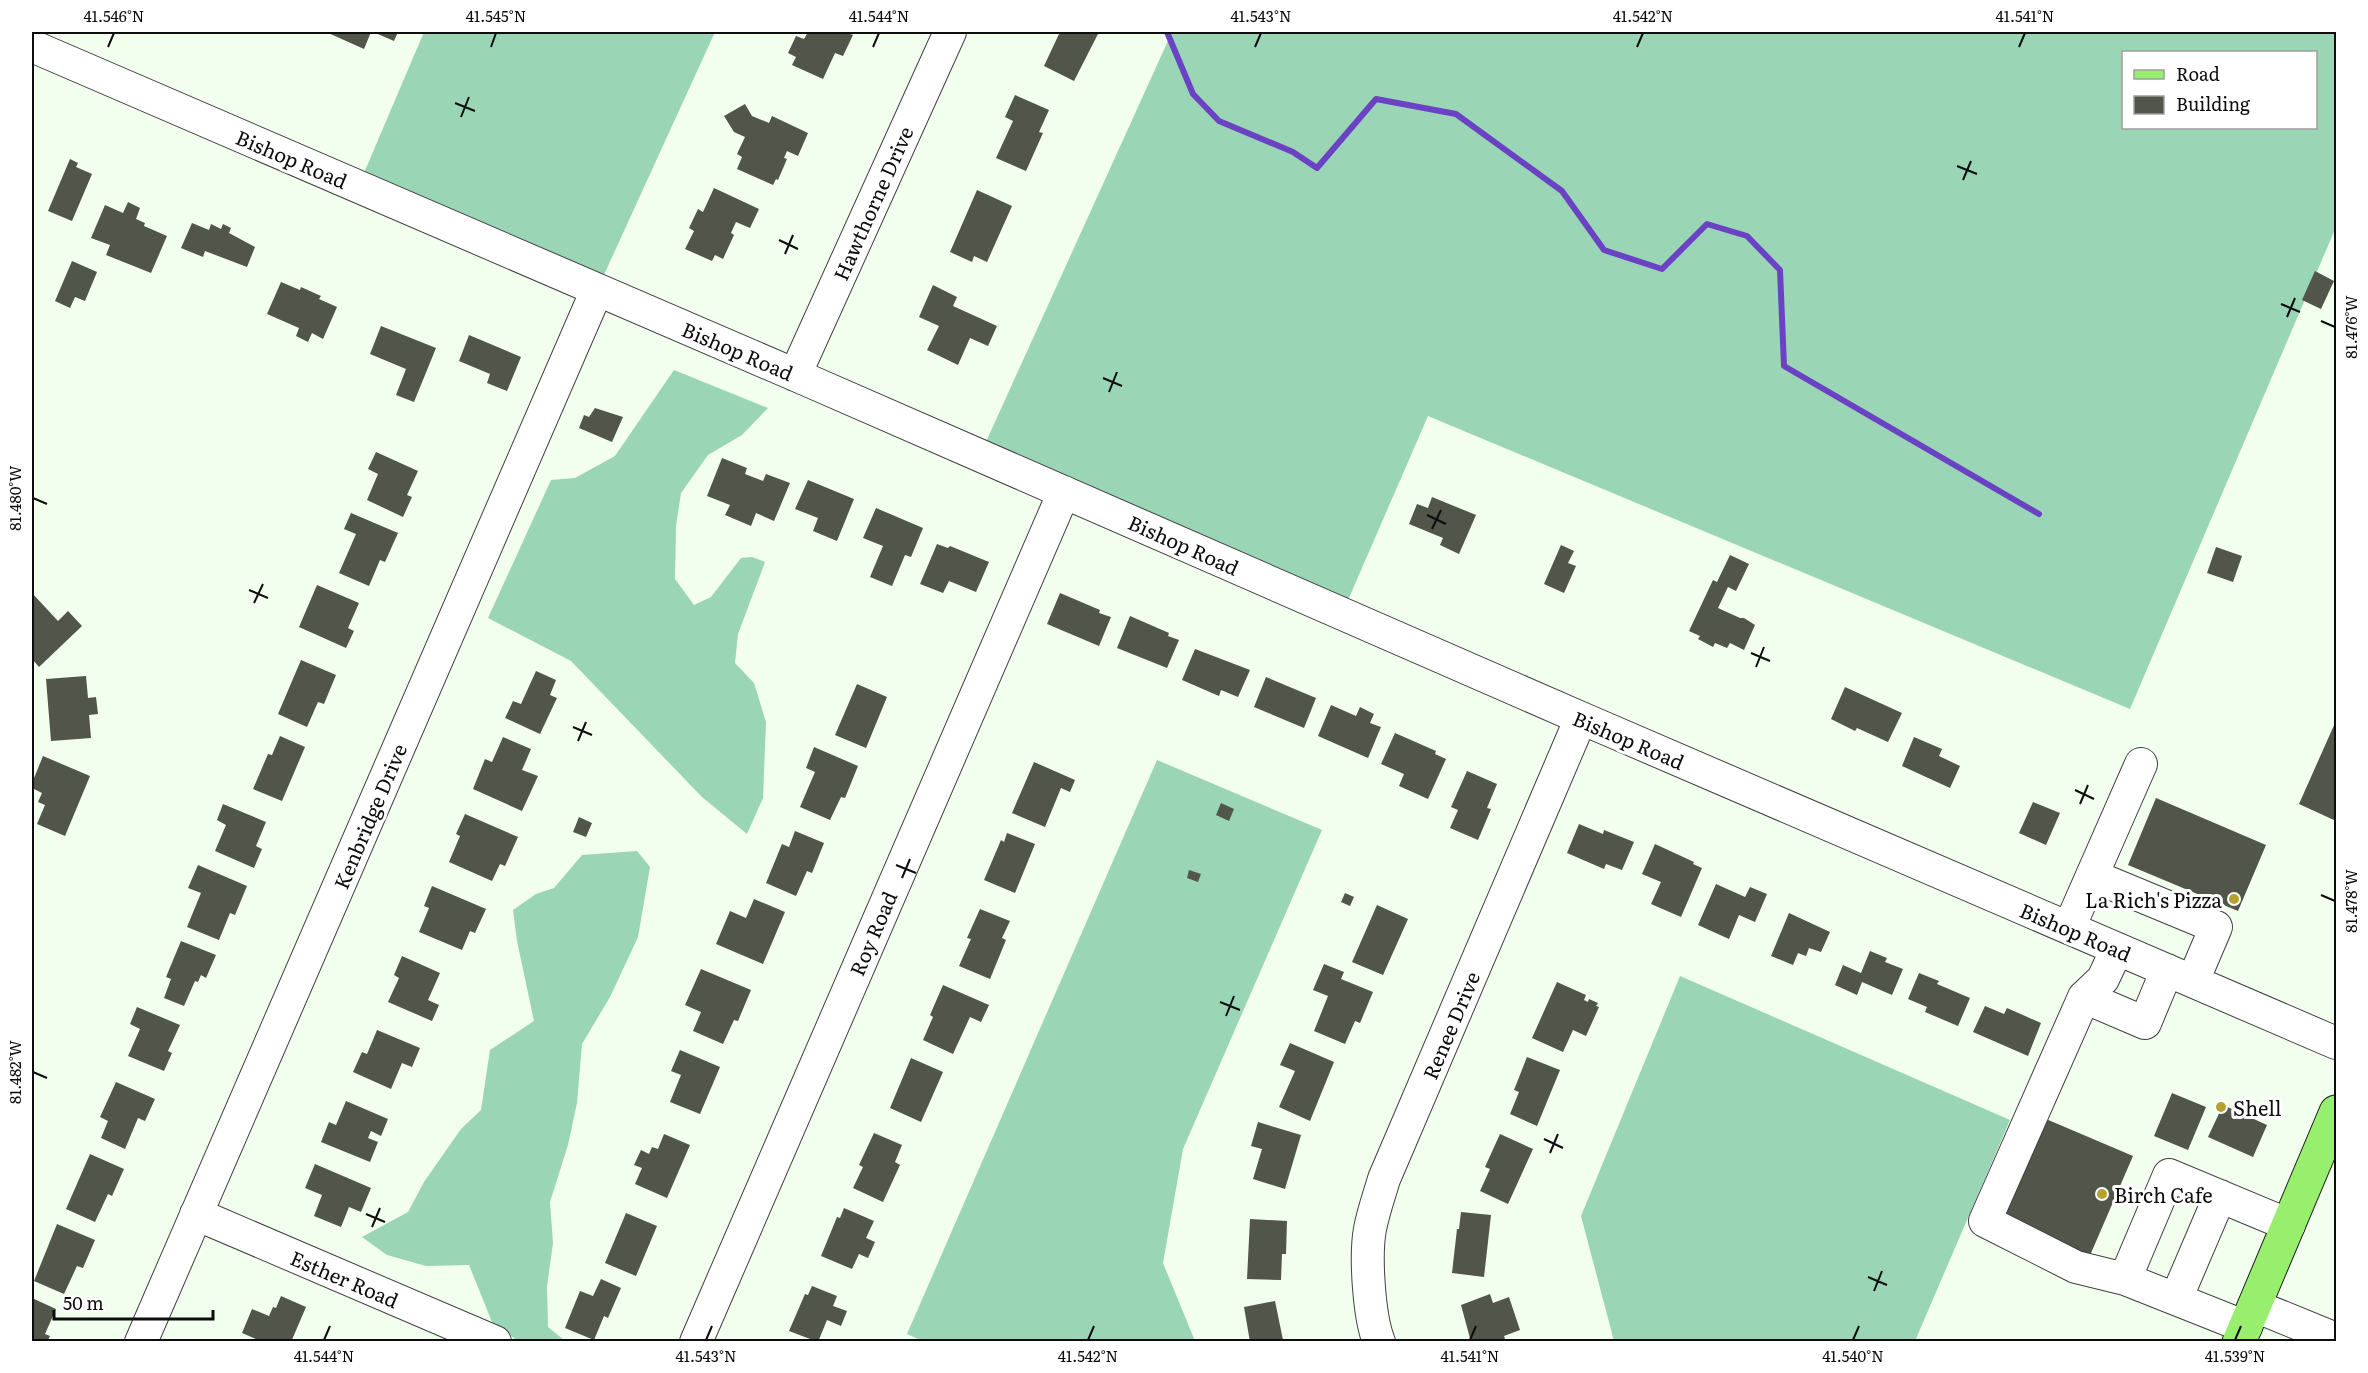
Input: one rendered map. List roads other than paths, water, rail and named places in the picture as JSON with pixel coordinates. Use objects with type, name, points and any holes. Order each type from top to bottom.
[{"type":"main road","points":[[2246,1325],[2337,1112]]},
{"type":"street","name":"Hawthorne Drive","points":[[795,375],[950,32]]},
{"type":"street","name":"Bishop Road","points":[[32,46],[795,375],[1581,718],[2337,1043]]},
{"type":"street","name":"Kenbridge Drive","points":[[141,1341],[597,290]]},
{"type":"street","name":"Roy Road","points":[[696,1341],[1064,492]]},
{"type":"street","name":"Renee Drive","points":[[1379,1341],[1374,1330],[1369,1273],[1370,1230],[1384,1179],[1581,718]]},
{"type":"street","points":[[2069,928],[2141,764]]},
{"type":"street","points":[[2084,997],[2145,1023],[2216,927],[2093,876]]},
{"type":"street","points":[[2117,949],[2103,979],[2084,997],[1984,1221],[2076,1267],[2125,1279],[2246,1325],[2337,1339]]},
{"type":"street","points":[[2125,1279],[2169,1175],[2289,1225]]},
{"type":"street","points":[[2176,1299],[2220,1196]]},
{"type":"street","name":"Esther Road","points":[[196,1214],[495,1341]]},
{"type":"waterway","points":[[1167,32],[1193,94],[1219,121],[1293,152],[1317,168],[1376,99],[1456,114],[1562,191],[1604,250],[1662,269],[1707,224],[1747,236],[1780,270],[1784,366],[2039,514]]},
{"type":"place","name":"La Rich's Pizza","points":[[2234,899]]},
{"type":"place","name":"Shell","points":[[2221,1107]]},
{"type":"place","name":"Birch Cafe","points":[[2102,1194]]}]
